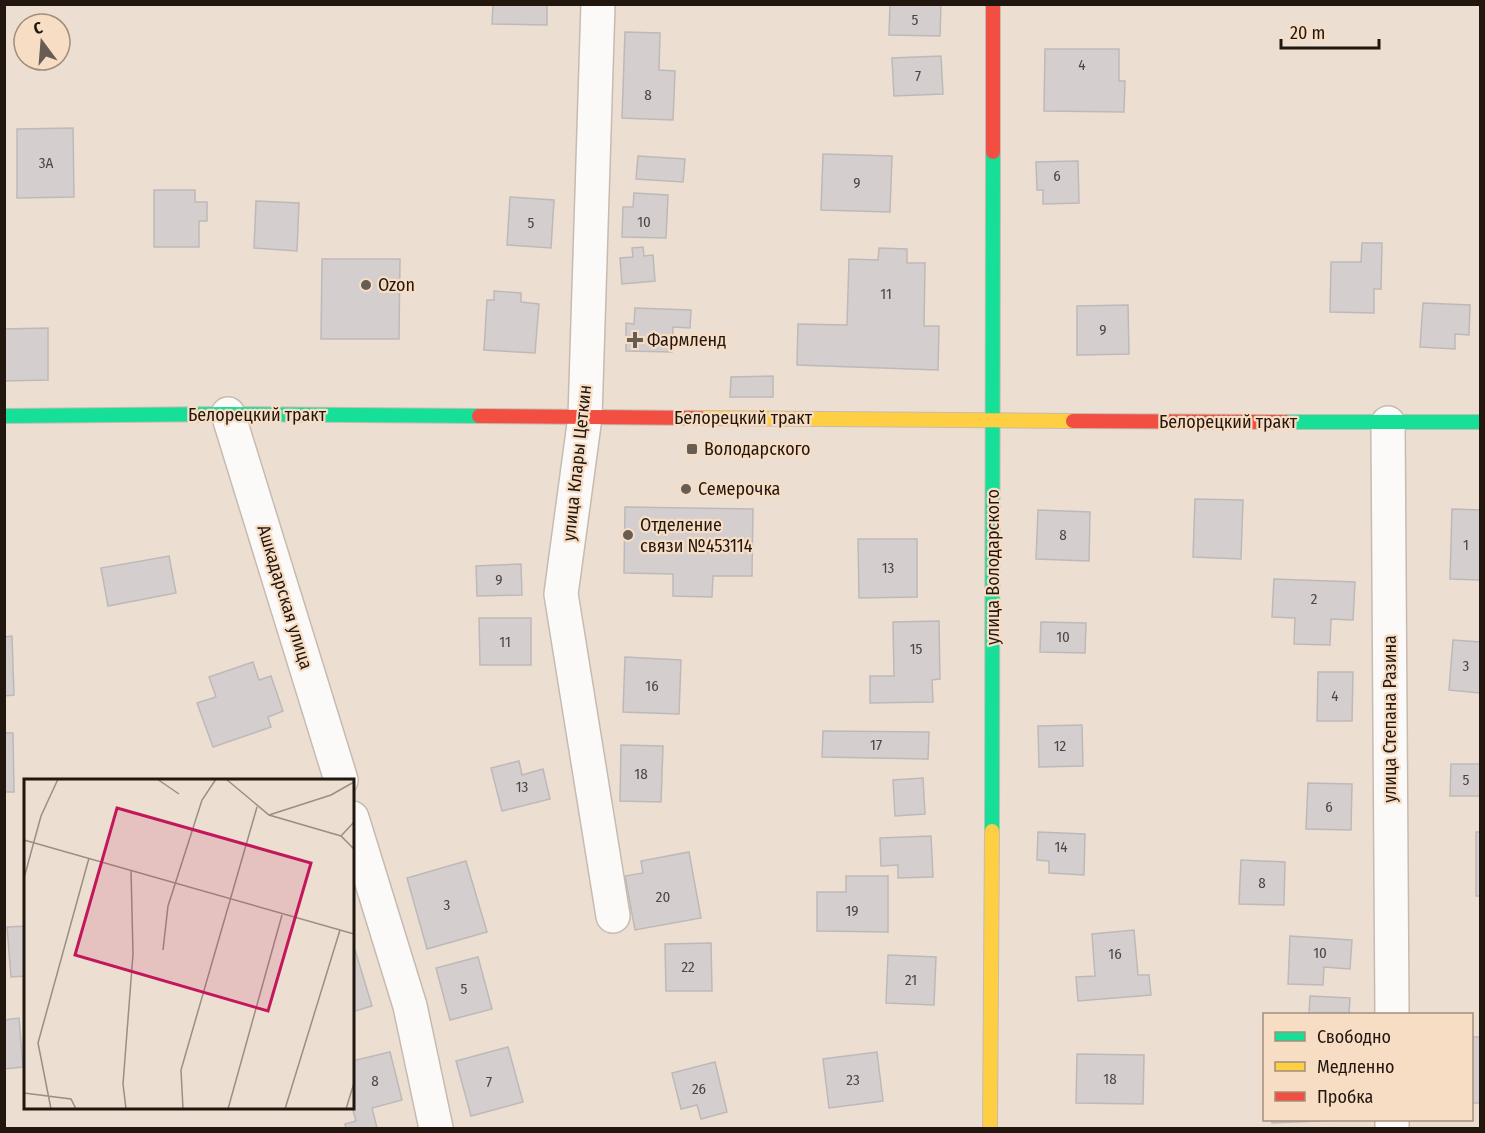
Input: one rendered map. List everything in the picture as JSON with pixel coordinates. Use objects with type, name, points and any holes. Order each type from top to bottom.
[{"type":"street","name":"улица Клары Цеткин","points":[[598,4],[585,417],[561,594],[614,916]]},
{"type":"street","name":"улица Володарского","points":[[990,1128],[994,420],[993,4]]},
{"type":"street","name":"Белорецкий тракт","points":[[4,416],[228,414],[1480,422]]},
{"type":"street","name":"Ашкадарская улица","points":[[228,414],[341,779]]},
{"type":"street","name":"улица Степана Разина","points":[[1388,423],[1392,1013]]},
{"type":"street","points":[[354,824],[410,1006],[436,1128]]},
{"type":"building","points":[[493,4],[547,4],[547,25],[492,24]]},
{"type":"building","points":[[890,4],[941,4],[940,36],[889,35]]},
{"type":"building","points":[[625,32],[660,33],[659,70],[675,71],[673,120],[622,118]]},
{"type":"building","points":[[1045,49],[1119,49],[1119,81],[1125,81],[1124,112],[1044,111]]},
{"type":"building","points":[[941,56],[943,94],[894,96],[892,58]]},
{"type":"building","points":[[73,128],[74,197],[17,198],[17,129]]},
{"type":"building","points":[[823,154],[892,156],[890,212],[821,210]]},
{"type":"building","points":[[638,156],[685,159],[683,182],[636,179]]},
{"type":"building","points":[[1078,161],[1079,203],[1043,204],[1043,190],[1037,190],[1036,162]]},
{"type":"building","points":[[154,190],[195,190],[195,202],[207,202],[207,221],[199,221],[199,247],[154,247]]},
{"type":"building","points":[[634,193],[668,195],[666,238],[622,237],[623,207],[633,207]]},
{"type":"building","points":[[510,197],[554,200],[551,248],[507,245]]},
{"type":"building","points":[[256,201],[299,203],[297,251],[254,248]]},
{"type":"building","points":[[1362,243],[1382,243],[1381,289],[1374,289],[1374,313],[1330,312],[1331,262],[1361,262]]},
{"type":"building","points":[[643,247],[644,256],[653,255],[655,281],[622,284],[620,258],[633,257],[632,248]]},
{"type":"building","points":[[879,248],[907,249],[907,263],[925,263],[924,326],[939,326],[938,370],[797,365],[798,324],[847,325],[849,259],[878,260]]},
{"type":"building","points":[[322,259],[400,259],[399,339],[321,339]]},
{"type":"building","points":[[494,291],[521,293],[521,302],[539,304],[535,353],[484,350],[487,300],[494,300]]},
{"type":"building","points":[[1423,303],[1470,305],[1469,335],[1455,334],[1455,349],[1420,347]]},
{"type":"building","points":[[1128,305],[1129,354],[1077,355],[1077,306]]},
{"type":"building","points":[[635,308],[691,310],[690,328],[673,327],[672,352],[626,351],[626,323],[634,324]]},
{"type":"building","points":[[48,328],[48,380],[4,381],[4,329]]},
{"type":"building","points":[[773,376],[773,397],[730,397],[731,377]]},
{"type":"building","points":[[1195,499],[1243,500],[1241,559],[1193,557]]},
{"type":"building","points":[[625,507],[753,509],[752,576],[713,576],[712,597],[673,596],[673,574],[624,573]]},
{"type":"building","points":[[1452,509],[1480,510],[1480,580],[1450,579]]},
{"type":"building","points":[[1038,510],[1090,512],[1089,561],[1036,559]]},
{"type":"building","points":[[858,539],[917,539],[917,597],[859,598]]},
{"type":"building","points":[[169,556],[176,593],[108,606],[101,568]]},
{"type":"building","points":[[521,564],[522,595],[477,596],[476,566]]},
{"type":"building","points":[[1274,579],[1355,582],[1353,620],[1331,619],[1330,645],[1294,644],[1295,618],[1272,617]]},
{"type":"building","points":[[479,618],[531,618],[531,665],[480,665]]},
{"type":"building","points":[[939,621],[940,679],[932,680],[933,702],[870,703],[870,676],[894,676],[893,622]]},
{"type":"building","points":[[1041,622],[1086,623],[1085,653],[1040,652]]},
{"type":"building","points":[[12,636],[14,695],[4,696],[4,637]]},
{"type":"building","points":[[1453,640],[1480,642],[1480,693],[1449,690]]},
{"type":"building","points":[[625,657],[681,660],[679,714],[623,712]]},
{"type":"building","points":[[253,662],[259,680],[271,676],[283,711],[268,717],[271,727],[213,747],[197,703],[216,697],[209,677]]},
{"type":"building","points":[[1318,672],[1353,672],[1352,721],[1317,721]]},
{"type":"building","points":[[1082,725],[1083,766],[1039,767],[1038,726]]},
{"type":"building","points":[[823,731],[929,732],[928,759],[822,757]]},
{"type":"building","points":[[4,733],[13,733],[14,792],[4,792]]},
{"type":"building","points":[[621,745],[663,746],[661,802],[620,801]]},
{"type":"building","points":[[519,761],[522,775],[543,769],[550,799],[502,811],[491,768]]},
{"type":"building","points":[[1451,764],[1480,764],[1480,796],[1450,796]]},
{"type":"building","points":[[923,778],[925,814],[895,816],[893,780]]},
{"type":"building","points":[[1308,783],[1352,784],[1351,830],[1306,829]]},
{"type":"building","points":[[1038,832],[1085,834],[1084,875],[1049,873],[1049,861],[1037,860]]},
{"type":"building","points":[[1476,832],[1480,832],[1480,896],[1476,896]]},
{"type":"building","points":[[931,836],[933,877],[898,878],[898,865],[881,866],[880,838]]},
{"type":"building","points":[[689,852],[701,918],[635,930],[625,876],[643,873],[641,861]]},
{"type":"building","points":[[1241,860],[1285,862],[1284,905],[1239,904]]},
{"type":"building","points":[[466,861],[487,932],[427,949],[407,878]]},
{"type":"building","points":[[846,876],[888,876],[888,932],[817,931],[817,892],[846,892]]},
{"type":"building","points":[[24,926],[24,976],[11,977],[7,927]]},
{"type":"building","points":[[1134,930],[1138,975],[1149,975],[1151,995],[1078,1001],[1076,977],[1095,976],[1092,934]]},
{"type":"building","points":[[1290,936],[1352,940],[1350,969],[1324,967],[1323,985],[1288,984]]},
{"type":"building","points":[[711,943],[712,991],[666,991],[665,944]]},
{"type":"building","points":[[354,947],[372,1006],[354,1011]]},
{"type":"building","points":[[888,955],[936,957],[934,1005],[886,1003]]},
{"type":"building","points":[[478,957],[492,1009],[450,1020],[436,968]]},
{"type":"building","points":[[1310,996],[1350,998],[1349,1013],[1309,1013]]},
{"type":"building","points":[[19,1018],[23,1067],[4,1069],[4,1020]]},
{"type":"building","points":[[1473,1037],[1480,1037],[1480,1103],[1473,1103]]},
{"type":"building","points":[[508,1047],[523,1102],[471,1116],[456,1061]]},
{"type":"building","points":[[390,1052],[402,1100],[372,1108],[377,1128],[346,1128],[345,1124],[356,1121],[353,1109],[354,1061]]},
{"type":"building","points":[[877,1052],[883,1101],[829,1108],[823,1059]]},
{"type":"building","points":[[1077,1054],[1144,1055],[1143,1104],[1076,1103]]},
{"type":"building","points":[[715,1062],[727,1112],[701,1119],[697,1105],[681,1109],[672,1073]]},
{"type":"building","points":[[1272,1121],[1319,1121],[1272,1123]]},
{"type":"traffic: fast","points":[[992,831],[993,152]]},
{"type":"traffic: fast","points":[[4,416],[228,414],[479,416]]},
{"type":"traffic: fast","points":[[1285,422],[1480,422]]},
{"type":"traffic: slow","points":[[700,418],[1073,421]]},
{"type":"traffic: slow","points":[[990,1128],[992,831]]},
{"type":"traffic: jam","points":[[993,4],[993,152]]},
{"type":"traffic: jam","points":[[479,416],[700,418]]},
{"type":"traffic: jam","points":[[1073,421],[1285,422]]},
{"type":"place","name":"Ozon","points":[[366,285]]},
{"type":"place","name":"Фармленд","points":[[635,340]]},
{"type":"place","name":"Володарского","points":[[692,449]]},
{"type":"place","name":"Семерочка","points":[[686,489]]},
{"type":"place","name":"Отделение связи №453114","points":[[628,535]]}]
